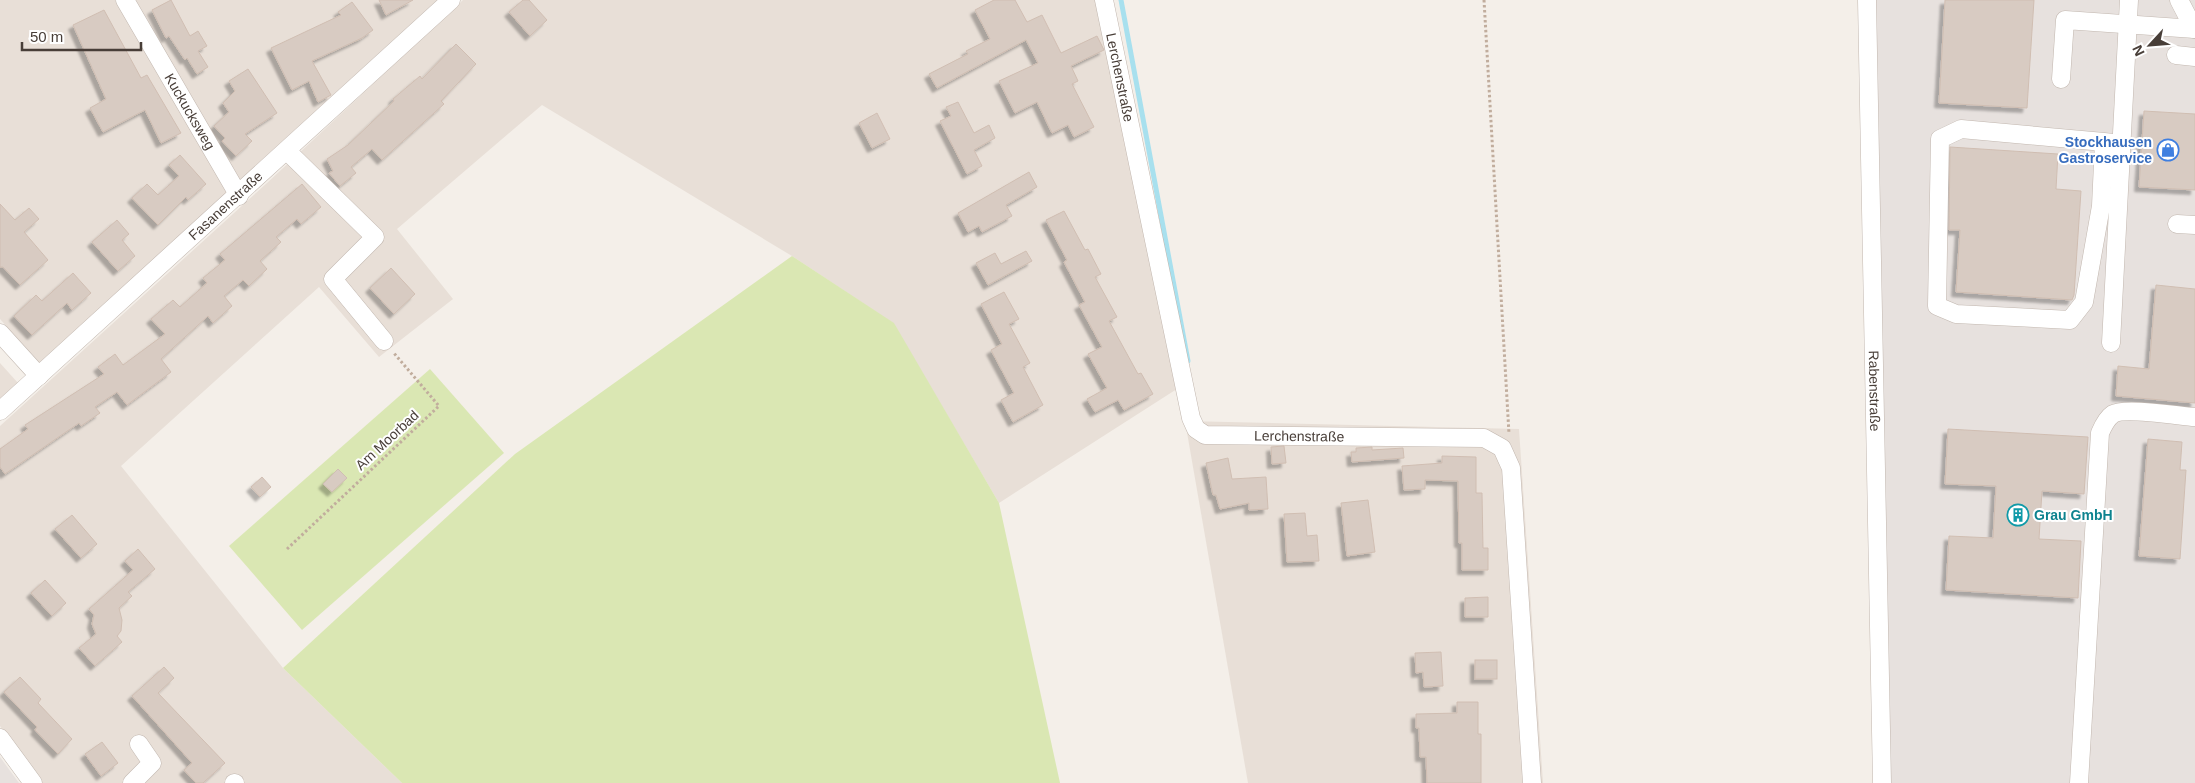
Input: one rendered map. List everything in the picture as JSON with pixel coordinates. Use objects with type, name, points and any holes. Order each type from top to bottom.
[{"type":"street","name":"Kuckucksweg","points":[[125,0],[239,196]]},
{"type":"street","name":"Fasanenstraße","points":[[0,411],[239,196],[451,0]]},
{"type":"street","name":"Lerchenstraße","points":[[1104,0],[1191,418],[1196,429],[1205,435],[1484,438],[1502,448],[1511,468],[1532,783]]},
{"type":"street","name":"Rabenstraße","points":[[1867,0],[1882,783]]},
{"type":"street","points":[[2111,343],[2129,0]]},
{"type":"street","points":[[2179,0],[2194,29]]},
{"type":"street","points":[[2061,79],[2065,20],[2194,29]]},
{"type":"street","points":[[2176,55],[2195,57]]},
{"type":"street","points":[[2104,142],[2101,206],[2084,302],[2070,320],[1956,314],[1937,306],[1940,139],[1961,129],[2104,142],[2122,144]]},
{"type":"street","points":[[287,151],[375,237],[333,279],[384,341]]},
{"type":"street","points":[[2177,224],[2195,225]]},
{"type":"street","points":[[0,333],[39,376]]},
{"type":"street","points":[[2080,783],[2100,433],[2105,422],[2114,414],[2121,412],[2195,417]]},
{"type":"street","points":[[0,738],[33,783]]},
{"type":"street","points":[[132,783],[152,763],[139,744]]},
{"type":"path","points":[[1484,0],[1510,438]]},
{"type":"path","name":"Am Moorbad","points":[[287,549],[439,406],[384,341]]},
{"type":"shaded area","points":[[0,0],[115,0],[227,193],[40,363],[0,319]]},
{"type":"shaded area","points":[[134,0],[437,0],[238,182]]},
{"type":"shaded area","points":[[463,0],[1106,0],[1180,387],[999,503],[893,323],[792,256],[542,105],[397,229],[453,299],[379,357],[319,287],[121,466],[283,668],[402,783],[42,783],[0,726],[0,426],[267,183]]},
{"type":"shaded area","points":[[1873,0],[2195,0],[2195,783],[1889,783]]},
{"type":"shaded area","points":[[0,363],[18,383],[0,400]]},
{"type":"shaded area","points":[[1185,421],[1519,429],[1543,783],[1248,783]]},
{"type":"shaded area","points":[[0,757],[19,783],[0,783]]},
{"type":"green space","points":[[792,256],[894,323],[999,503],[1060,783],[402,783],[283,668],[515,454]]},
{"type":"green space","points":[[430,369],[504,453],[302,630],[229,546]]},
{"type":"building","points":[[171,0],[190,36],[198,31],[207,46],[198,51],[208,67],[197,74],[169,36],[166,38],[152,10]]},
{"type":"building","points":[[379,0],[413,0],[386,15]]},
{"type":"building","points":[[523,0],[529,0],[547,20],[530,36],[509,12]]},
{"type":"building","points":[[994,0],[1015,0],[1027,22],[1042,15],[1061,53],[1097,36],[1104,50],[1071,66],[1078,81],[1072,84],[1094,127],[1074,137],[1068,125],[1052,133],[1037,102],[1015,113],[999,81],[1038,63],[1026,40],[937,88],[929,74],[968,54],[966,51],[990,39],[975,10]]},
{"type":"building","points":[[1945,0],[2034,0],[2027,108],[1939,103]]},
{"type":"building","points":[[352,2],[373,30],[362,38],[312,61],[331,95],[318,102],[309,81],[292,90],[271,48],[341,15],[338,12]]},
{"type":"building","points":[[104,10],[141,78],[147,75],[181,133],[161,143],[145,110],[103,132],[90,108],[106,99],[73,25]]},
{"type":"building","points":[[456,44],[476,64],[441,101],[444,104],[382,160],[372,149],[351,167],[356,173],[340,186],[329,173],[333,171],[327,159],[348,145],[394,101],[393,99],[420,76],[422,79]]},
{"type":"building","points":[[248,69],[277,113],[245,134],[252,141],[236,156],[222,141],[225,138],[214,126],[229,112],[223,103],[235,91],[229,81]]},
{"type":"building","points":[[958,102],[974,133],[989,125],[995,138],[974,150],[982,166],[967,174],[940,121],[951,116],[946,107]]},
{"type":"building","name":"Stockhausen Gastroservice","points":[[2144,111],[2195,114],[2195,190],[2139,187]]},
{"type":"building","points":[[877,113],[890,139],[872,148],[859,123]]},
{"type":"building","points":[[1950,147],[2058,154],[2056,189],[2081,191],[2074,295],[2072,300],[1956,292],[1960,230],[1949,230]]},
{"type":"building","points":[[180,155],[206,184],[188,200],[186,197],[158,225],[132,198],[147,184],[158,195],[179,176],[169,165]]},
{"type":"building","points":[[1029,172],[1037,187],[1006,205],[1012,216],[982,232],[979,226],[968,232],[958,213]]},
{"type":"building","points":[[302,184],[321,207],[301,224],[297,219],[276,237],[281,242],[260,261],[267,269],[249,286],[243,280],[224,296],[232,306],[213,323],[208,316],[161,359],[171,372],[127,405],[117,392],[95,407],[100,413],[81,426],[79,423],[5,474],[0,467],[0,449],[28,429],[25,425],[104,374],[98,367],[115,354],[123,365],[165,334],[151,319],[173,300],[180,307],[207,283],[203,278],[225,260],[220,254]]},
{"type":"building","points":[[0,204],[15,220],[29,208],[39,219],[24,232],[48,260],[20,285],[3,267],[0,267]]},
{"type":"building","points":[[1064,211],[1085,250],[1088,249],[1101,274],[1095,277],[1117,317],[1109,321],[1138,374],[1141,373],[1153,394],[1124,410],[1118,400],[1095,412],[1087,399],[1107,388],[1088,354],[1102,347],[1079,305],[1085,302],[1064,262],[1067,260],[1046,220]]},
{"type":"building","points":[[117,220],[129,234],[122,240],[135,256],[118,271],[92,242]]},
{"type":"building","points":[[1026,251],[1032,261],[988,285],[976,263],[995,253],[1001,264]]},
{"type":"building","points":[[391,268],[415,294],[394,314],[370,288]]},
{"type":"building","points":[[73,273],[91,293],[72,310],[67,303],[32,335],[14,316],[36,295],[42,301]]},
{"type":"building","points":[[2156,285],[2195,289],[2195,403],[2116,396],[2118,366],[2149,369]]},
{"type":"building","points":[[1004,292],[1019,319],[1009,324],[1030,363],[1023,367],[1043,405],[1013,422],[1001,400],[1014,393],[991,350],[1002,344],[981,304]]},
{"type":"building","name":"Grau GmbH","points":[[1948,429],[2088,437],[2084,494],[2042,491],[2039,539],[2081,541],[2078,598],[1946,590],[1949,536],[1993,538],[1996,486],[1945,484]]},
{"type":"building","points":[[2148,439],[2182,442],[2180,470],[2186,470],[2180,559],[2139,556]]},
{"type":"building","points":[[1284,446],[1286,463],[1272,464],[1271,447]]},
{"type":"building","points":[[1372,447],[1372,450],[1403,448],[1404,458],[1352,462],[1351,452],[1356,452],[1356,448]]},
{"type":"building","points":[[1442,456],[1476,457],[1476,493],[1482,493],[1483,548],[1488,548],[1488,570],[1462,570],[1462,543],[1459,543],[1458,481],[1425,480],[1425,489],[1404,490],[1402,466],[1442,463]]},
{"type":"building","points":[[1228,458],[1232,479],[1266,477],[1268,509],[1249,510],[1249,503],[1220,509],[1216,495],[1213,495],[1206,463]]},
{"type":"building","points":[[338,469],[347,478],[332,492],[323,484]]},
{"type":"building","points":[[262,477],[271,487],[260,497],[251,487]]},
{"type":"building","points":[[1368,500],[1375,552],[1347,556],[1341,503]]},
{"type":"building","points":[[1305,513],[1307,536],[1317,535],[1319,561],[1287,562],[1284,514]]},
{"type":"building","points":[[72,515],[97,544],[81,558],[55,529]]},
{"type":"building","points":[[138,549],[155,569],[128,592],[132,596],[119,608],[122,620],[121,631],[117,636],[122,642],[95,666],[79,648],[96,634],[92,624],[94,615],[89,609],[133,570],[125,561]]},
{"type":"building","points":[[45,580],[66,603],[52,616],[31,593]]},
{"type":"building","points":[[1488,597],[1488,617],[1465,617],[1465,598]]},
{"type":"building","points":[[1441,652],[1443,686],[1424,687],[1423,672],[1416,673],[1415,653]]},
{"type":"building","points":[[1475,660],[1497,660],[1497,679],[1475,679]]},
{"type":"building","points":[[164,667],[174,678],[158,693],[225,763],[203,783],[196,783],[184,770],[192,763],[132,696]]},
{"type":"building","points":[[20,677],[41,699],[38,703],[72,739],[58,754],[35,730],[37,727],[4,692]]},
{"type":"building","points":[[1457,702],[1478,702],[1478,734],[1481,734],[1481,783],[1427,783],[1426,757],[1420,757],[1419,728],[1416,728],[1416,714],[1457,713]]},
{"type":"building","points":[[102,742],[118,763],[101,776],[85,754]]},
{"type":"waterway","points":[[1121,0],[1188,361]]},
{"type":"place","name":"Stockhausen Gastroservice","points":[[2168,150]]},
{"type":"place","name":"Grau GmbH","points":[[2018,515]]}]
